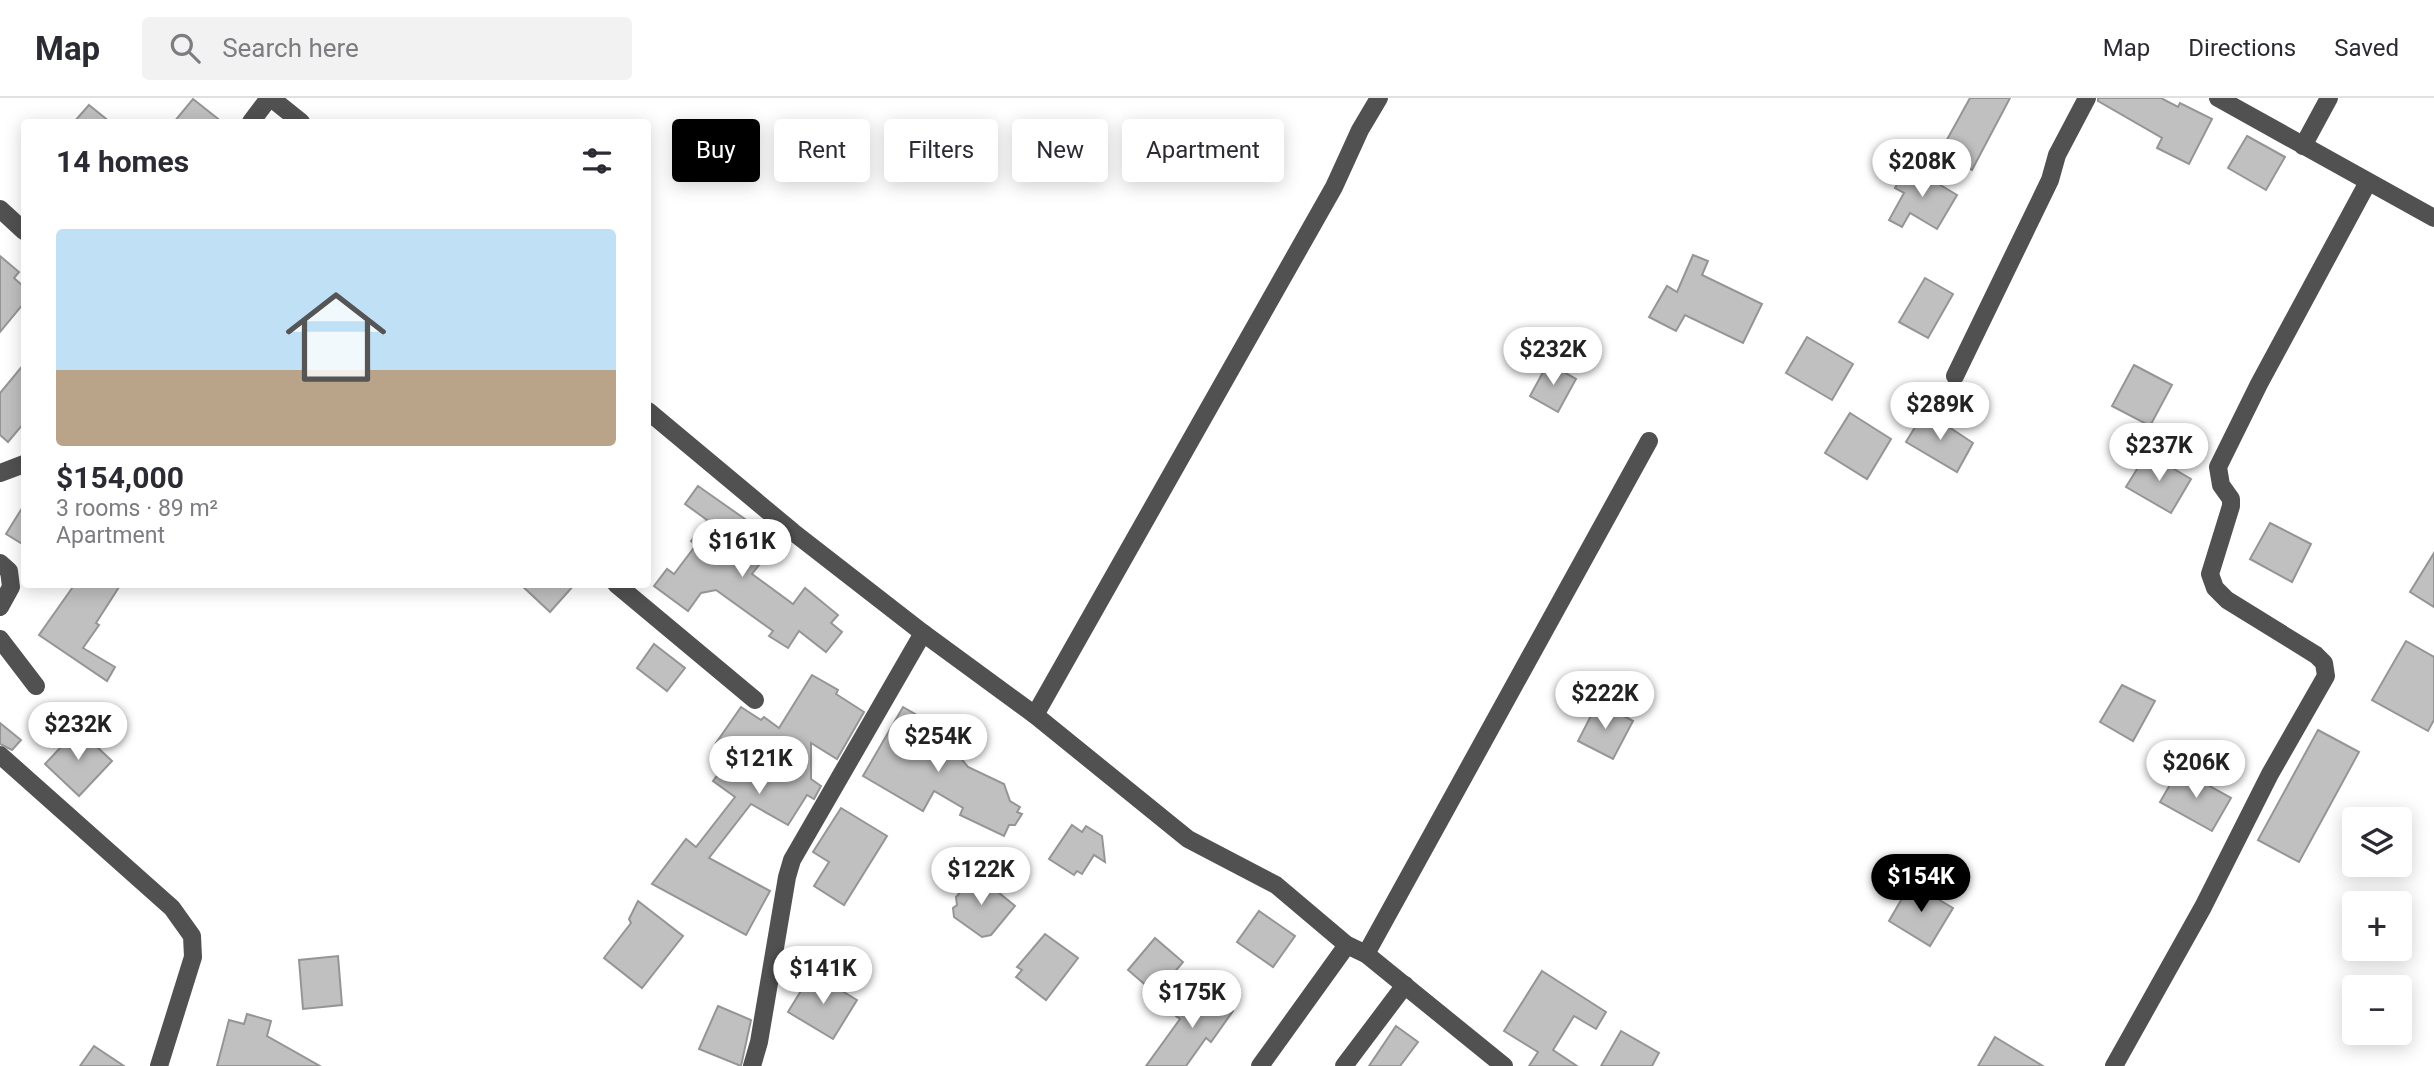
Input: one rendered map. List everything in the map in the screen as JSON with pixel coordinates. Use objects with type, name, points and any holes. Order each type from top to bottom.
[{"type":"street","points":[[253,119],[270,98],[297,119]]},
{"type":"street","points":[[1035,715],[1327,199],[1360,130],[1379,98]]},
{"type":"street","points":[[1955,376],[2050,180],[2057,155],[2087,98]]},
{"type":"street","points":[[2218,98],[2434,218]]},
{"type":"street","points":[[2303,146],[2329,98]]},
{"type":"street","points":[[2114,1066],[2203,907],[2270,774],[2326,676],[2324,663],[2316,655],[2227,600],[2215,588],[2210,574],[2231,506],[2231,499],[2221,485],[2218,467],[2259,384],[2368,182]]},
{"type":"street","points":[[0,209],[21,229]]},
{"type":"street","points":[[651,414],[793,532],[923,633],[1035,715],[1188,839],[1276,885],[1348,945],[1366,954],[1504,1066]]},
{"type":"street","points":[[1366,954],[1649,442]]},
{"type":"street","points":[[0,473],[21,465]]},
{"type":"street","points":[[0,563],[9,571],[11,587],[0,607]]},
{"type":"street","points":[[622,588],[755,700]]},
{"type":"street","points":[[752,1066],[759,1042],[792,860],[923,633]]},
{"type":"street","points":[[0,639],[36,687]]},
{"type":"street","points":[[0,755],[172,908],[192,936],[193,957],[159,1066]]},
{"type":"street","points":[[1260,1066],[1348,945]]},
{"type":"street","points":[[1344,1066],[1405,985]]},
{"type":"building","points":[[1970,98],[2010,98],[1972,170],[1939,154]]},
{"type":"building","points":[[2098,98],[2161,98],[2178,107],[2180,103],[2212,119],[2189,164],[2157,148],[2162,138],[2098,101]]},
{"type":"building","points":[[193,99],[218,119],[176,119]]},
{"type":"building","points":[[89,105],[106,119],[77,119]]},
{"type":"building","points":[[2247,136],[2285,157],[2266,190],[2228,168]]},
{"type":"building","points":[[1907,165],[1957,195],[1937,229],[1910,213],[1902,227],[1889,220],[1904,193],[1895,188]]},
{"type":"building","points":[[1693,255],[1708,261],[1702,275],[1762,304],[1743,343],[1685,315],[1676,331],[1649,317],[1667,286],[1677,292]]},
{"type":"building","points":[[0,256],[19,272],[14,278],[21,284],[21,307],[0,332]]},
{"type":"building","points":[[1925,278],[1953,294],[1928,338],[1899,322]]},
{"type":"building","points":[[1807,337],[1853,364],[1832,400],[1786,373]]},
{"type":"building","points":[[1548,363],[1576,379],[1558,412],[1530,396]]},
{"type":"building","points":[[2134,365],[2172,385],[2150,426],[2112,406]]},
{"type":"building","points":[[21,368],[21,427],[8,442],[0,435],[0,393]]},
{"type":"building","points":[[1925,411],[1973,443],[1957,472],[1906,442]]},
{"type":"building","points":[[1850,413],[1891,439],[1867,479],[1825,453]]},
{"type":"building","points":[[2147,453],[2191,479],[2171,513],[2126,487]]},
{"type":"building","points":[[698,486],[752,524],[739,542],[763,560],[752,574],[793,604],[805,588],[838,615],[831,623],[842,632],[826,652],[799,631],[788,648],[769,636],[773,631],[716,590],[701,593],[688,611],[654,586],[667,569],[674,574],[696,545],[691,541],[707,520],[685,504]]},
{"type":"building","points":[[21,510],[21,543],[6,534]]},
{"type":"building","points":[[2270,523],[2311,544],[2292,582],[2250,559]]},
{"type":"building","points":[[2434,553],[2434,607],[2410,592]]},
{"type":"building","points":[[72,588],[118,588],[83,648],[115,667],[107,681],[39,635]]},
{"type":"building","points":[[524,588],[571,588],[550,612]]},
{"type":"building","points":[[2406,641],[2434,657],[2434,720],[2428,731],[2372,700]]},
{"type":"building","points":[[654,644],[685,668],[667,691],[637,668]]},
{"type":"building","points":[[812,675],[838,690],[836,694],[864,712],[837,759],[811,743],[811,779],[821,786],[814,799],[807,795],[788,825],[751,804],[709,858],[770,891],[746,935],[652,884],[686,839],[696,847],[735,797],[713,781],[733,754],[716,743],[741,707],[761,720],[764,717],[779,728]]},
{"type":"building","points":[[2122,685],[2155,701],[2133,741],[2100,722]]},
{"type":"building","points":[[1598,702],[1633,721],[1613,759],[1578,741]]},
{"type":"building","points":[[903,707],[955,737],[951,746],[968,767],[1004,784],[1010,801],[1020,807],[1017,812],[1022,814],[1015,825],[1009,825],[1004,836],[960,815],[963,808],[934,791],[923,811],[863,776]]},
{"type":"building","points":[[0,723],[21,740],[12,750],[0,744]]},
{"type":"building","points":[[78,729],[112,761],[79,796],[45,764]]},
{"type":"building","points":[[2318,730],[2359,752],[2299,862],[2258,840]]},
{"type":"building","points":[[2179,769],[2231,798],[2212,831],[2160,802]]},
{"type":"building","points":[[841,808],[887,836],[844,905],[814,886],[829,862],[813,852]]},
{"type":"building","points":[[1072,825],[1082,832],[1086,826],[1102,836],[1105,862],[1094,855],[1082,874],[1077,871],[1074,875],[1049,859]]},
{"type":"building","points":[[976,874],[1015,906],[991,935],[982,937],[954,917],[953,908],[957,905],[956,897]]},
{"type":"building","points":[[1911,883],[1953,908],[1930,946],[1889,921]]},
{"type":"building","points":[[638,901],[683,936],[642,988],[604,958],[631,923],[629,919]]},
{"type":"building","points":[[1259,911],[1295,936],[1273,967],[1237,942]]},
{"type":"building","points":[[1045,934],[1078,958],[1046,1000],[1016,977],[1022,970],[1017,967]]},
{"type":"building","points":[[1155,938],[1183,962],[1156,994],[1128,970]]},
{"type":"building","points":[[338,956],[342,1005],[303,1009],[299,960]]},
{"type":"building","points":[[1542,971],[1606,1012],[1596,1029],[1574,1016],[1553,1050],[1577,1066],[1529,1066],[1538,1052],[1504,1031]]},
{"type":"building","points":[[812,973],[857,1000],[833,1039],[788,1012]]},
{"type":"building","points":[[1198,986],[1233,1011],[1211,1042],[1206,1038],[1186,1066],[1146,1066],[1180,1019],[1176,1016]]},
{"type":"building","points":[[718,1006],[751,1020],[741,1066],[699,1049]]},
{"type":"building","points":[[247,1014],[271,1021],[267,1036],[320,1066],[217,1066],[229,1020],[244,1024]]},
{"type":"building","points":[[1396,1026],[1418,1042],[1400,1066],[1369,1066]]},
{"type":"building","points":[[1621,1031],[1659,1053],[1652,1066],[1601,1066]]},
{"type":"building","points":[[1995,1037],[2043,1066],[1978,1066]]},
{"type":"building","points":[[94,1046],[124,1066],[80,1066]]}]
